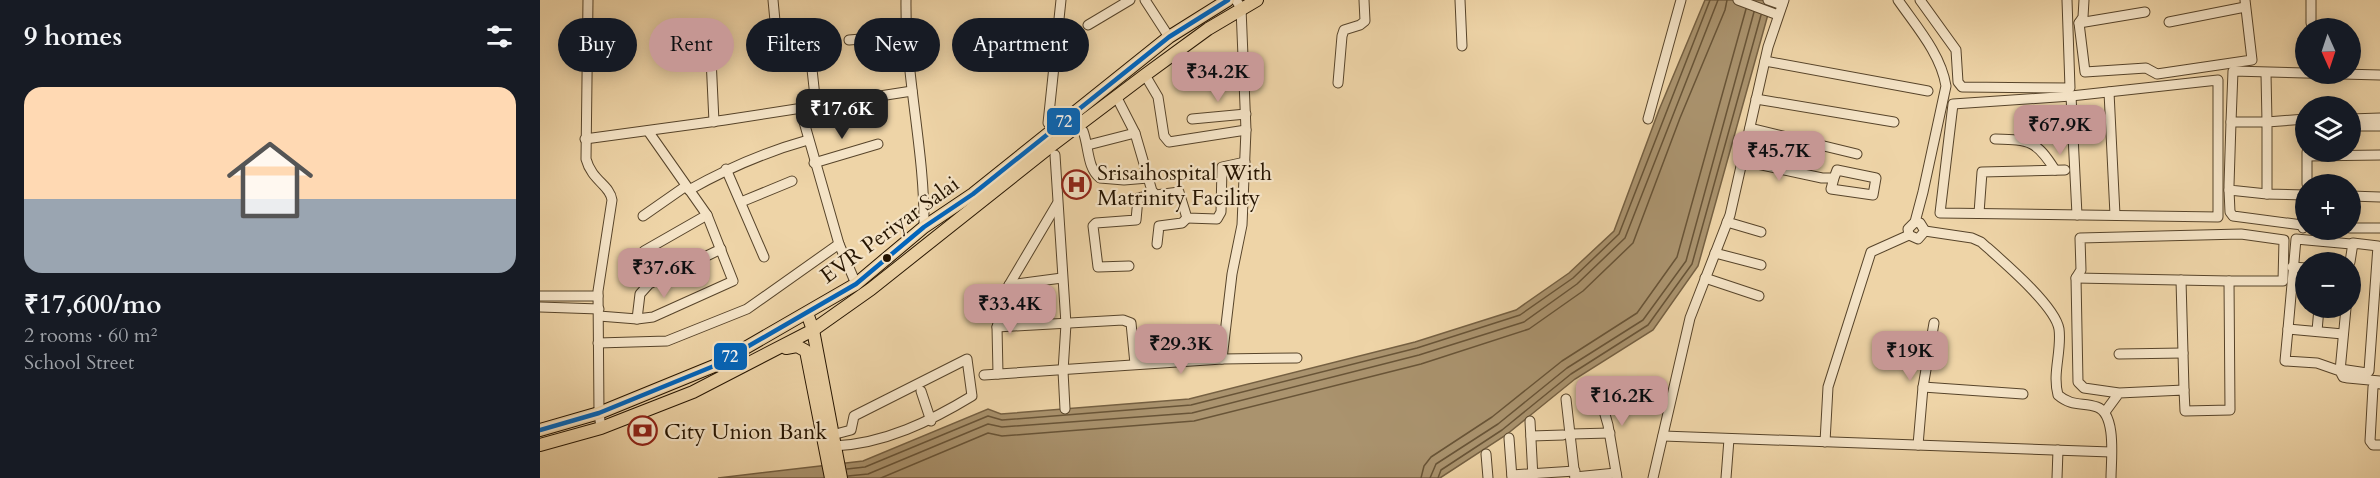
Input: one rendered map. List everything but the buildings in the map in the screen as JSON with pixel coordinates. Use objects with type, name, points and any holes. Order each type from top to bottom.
[{"type":"main road","name":"EVR Periyar Salai","points":[[540,430],[599,413],[714,366],[856,284],[924,227],[973,194],[1169,37],[1228,0]]},
{"type":"main road","name":"EVR Periyar Salai","points":[[540,445],[602,428],[693,392],[813,330],[871,289],[1051,146],[1238,4],[1257,0]]},
{"type":"main road","points":[[807,313],[813,330],[833,440],[831,478]]},
{"type":"main road","points":[[789,322],[798,338]]},
{"type":"main road","points":[[781,347],[797,346],[806,351],[833,459],[841,478]]},
{"type":"street","points":[[588,0],[585,139],[589,170],[595,179],[609,190],[612,200],[598,296],[599,413],[602,428]]},
{"type":"street","points":[[773,0],[777,42],[785,48],[806,48],[810,51],[816,106]]},
{"type":"street","points":[[906,0],[907,18]]},
{"type":"street","points":[[1048,123],[1061,0]]},
{"type":"street","points":[[1089,24],[1130,0]]},
{"type":"street","points":[[1145,0],[1169,37]]},
{"type":"street","points":[[1338,83],[1342,36],[1344,30],[1360,26],[1365,21],[1364,0]]},
{"type":"street","points":[[1460,0],[1462,46]]},
{"type":"street","points":[[1648,118],[1681,0]]},
{"type":"street","points":[[1738,0],[1763,9],[1781,7]]},
{"type":"street","points":[[1768,0],[1781,7]]},
{"type":"street","points":[[1899,0],[1944,73],[1946,86],[1933,151],[1915,222],[1908,229],[1909,234]]},
{"type":"street","points":[[1920,0],[1956,50],[1958,82],[1962,87],[2070,88],[2067,0]]},
{"type":"street","points":[[2084,0],[2083,17],[2079,23],[2085,72],[2146,68],[2157,74],[2249,62],[2253,58],[2245,4],[2169,22]]},
{"type":"street","points":[[2311,0],[2311,18]]},
{"type":"street","points":[[1222,359],[1232,274],[1242,225],[1245,162],[1246,114],[1238,4]]},
{"type":"street","points":[[1653,478],[1690,318],[1727,222],[1743,161],[1764,61],[1781,7]]},
{"type":"street","points":[[2079,23],[2145,12]]},
{"type":"street","points":[[1917,28],[1933,18]]},
{"type":"street","points":[[1923,38],[1941,28]]},
{"type":"street","points":[[849,39],[854,39]]},
{"type":"street","points":[[1764,61],[1928,91]]},
{"type":"street","points":[[2295,225],[2233,216],[2230,212],[2233,71],[2265,74],[2380,75]]},
{"type":"street","points":[[712,72],[714,122]]},
{"type":"street","points":[[911,72],[924,196],[924,227]]},
{"type":"street","points":[[2265,74],[2267,194]]},
{"type":"street","points":[[1145,75],[1158,97],[1164,136],[1169,142],[1246,130]]},
{"type":"street","points":[[2218,80],[2218,217],[1940,213],[1953,104],[2109,92],[2218,80]]},
{"type":"street","points":[[585,139],[714,122],[912,90]]},
{"type":"street","points":[[2109,92],[2115,215]]},
{"type":"street","points":[[2071,96],[2077,215]]},
{"type":"street","points":[[1117,98],[1135,133],[1154,194]]},
{"type":"street","points":[[1756,99],[1894,122]]},
{"type":"street","points":[[800,108],[807,140],[839,244],[856,284]]},
{"type":"street","points":[[1192,119],[1246,114]]},
{"type":"street","points":[[2361,118],[2380,118]]},
{"type":"street","points":[[2232,122],[2295,120]]},
{"type":"street","points":[[2361,126],[2380,126]]},
{"type":"street","points":[[1750,128],[1857,154]]},
{"type":"street","points":[[540,308],[599,312],[637,319],[664,314],[731,284],[733,277],[707,216],[648,131]]},
{"type":"street","points":[[1083,131],[1088,145],[1091,168],[1100,178],[1124,180],[1148,178]]},
{"type":"street","points":[[1088,145],[1135,133]]},
{"type":"street","points":[[1979,213],[1982,172],[2060,170],[2042,148],[2022,140],[1995,139]]},
{"type":"street","points":[[643,216],[688,188],[726,169],[768,151],[807,140]]},
{"type":"street","points":[[814,163],[878,144]]},
{"type":"street","points":[[1933,151],[1948,152]]},
{"type":"street","points":[[1054,155],[1066,324],[1063,370],[1065,409]]},
{"type":"street","points":[[2361,155],[2380,155]]},
{"type":"street","points":[[1743,161],[1833,178]]},
{"type":"street","points":[[1187,218],[1217,219],[1221,213],[1223,165],[1245,162]]},
{"type":"street","points":[[726,169],[764,257]]},
{"type":"street","points":[[1837,170],[1876,178],[1873,195],[1831,189],[1833,178],[1837,170]]},
{"type":"street","points":[[741,202],[792,181]]},
{"type":"street","points":[[2229,190],[2295,195]]},
{"type":"street","points":[[1129,266],[1098,267],[1094,226],[1096,223],[1136,220],[1137,198],[1179,192],[1187,218]]},
{"type":"street","points":[[2361,196],[2380,197]]},
{"type":"street","points":[[998,374],[997,327],[1009,285],[1057,204]]},
{"type":"street","points":[[644,251],[707,216]]},
{"type":"street","points":[[1157,244],[1159,226],[1182,224],[1187,218]]},
{"type":"street","points":[[1727,222],[1761,232]]},
{"type":"street","points":[[1915,222],[1920,223],[1925,231],[1972,238],[1981,242],[2024,282],[2053,316],[2059,331],[2055,386],[2058,395],[2073,404],[2097,407],[2105,412],[2111,429],[2111,478]]},
{"type":"street","points":[[2361,228],[2380,228]]},
{"type":"street","points":[[1909,234],[1918,239],[1925,231]]},
{"type":"street","points":[[1825,442],[1828,387],[1871,252],[1909,234]]},
{"type":"street","points":[[2076,278],[2283,281],[2284,240],[2241,234],[2080,238],[2081,270],[2076,278],[2078,382],[2084,388],[2119,393],[2184,390]]},
{"type":"street","points":[[2296,239],[2351,244],[2378,246],[2369,371],[2367,374],[2340,370],[2317,363],[2285,361],[2296,239]]},
{"type":"street","points":[[598,343],[667,341],[736,313],[785,285],[810,263],[839,244]]},
{"type":"street","points":[[2351,244],[2351,252]]},
{"type":"street","points":[[637,319],[640,294],[649,284],[721,249]]},
{"type":"street","points":[[1715,253],[1761,265]]},
{"type":"street","points":[[1009,285],[1062,278]]},
{"type":"street","points":[[1705,278],[1759,296]]},
{"type":"street","points":[[2181,280],[2185,411],[2230,410],[2229,281]]},
{"type":"street","points":[[2380,294],[2378,382],[2373,387],[2370,441],[2373,445],[2380,445]]},
{"type":"street","points":[[540,296],[598,296]]},
{"type":"street","points":[[2317,332],[2318,318]]},
{"type":"street","points":[[2345,318],[2340,370],[2348,378],[2378,382]]},
{"type":"street","points":[[997,327],[1123,320],[1131,323],[1135,364]]},
{"type":"street","points":[[1918,445],[1923,387],[1934,323]]},
{"type":"street","points":[[2288,329],[2343,334]]},
{"type":"street","points":[[2058,341],[2077,340]]},
{"type":"street","points":[[2119,354],[2183,353]]},
{"type":"street","points":[[984,375],[1222,359],[1297,358]]},
{"type":"street","points":[[833,440],[856,445],[931,421],[972,396],[967,359],[854,416],[851,430],[856,445]]},
{"type":"street","points":[[1509,438],[1512,476],[1616,476],[1610,434],[1596,383]]},
{"type":"street","points":[[1923,387],[2023,393]]},
{"type":"street","points":[[921,391],[931,421]]},
{"type":"street","points":[[2105,412],[2119,393]]},
{"type":"street","points":[[1566,399],[1567,434],[1575,475]]},
{"type":"street","points":[[1530,421],[1533,476]]},
{"type":"street","points":[[833,440],[851,430]]},
{"type":"street","points":[[1531,436],[1610,434]]},
{"type":"street","points":[[1663,435],[2111,452]]},
{"type":"street","points":[[1726,478],[1729,439]]},
{"type":"street","points":[[2057,478],[2058,450]]},
{"type":"street","points":[[1486,454],[1488,478]]},
{"type":"water","points":[[1705,0],[1772,0],[1698,266],[1653,330],[1575,379],[1506,435],[1440,478],[718,478],[863,461],[988,409],[1001,414],[1189,399],[1415,342],[1516,310],[1569,273],[1614,231],[1659,110]]},
{"type":"transit line","name":"72","points":[[540,430],[599,413],[714,366],[856,284],[924,227],[973,194],[1169,37],[1228,0]]},
{"type":"place","name":"Srisaihospital With Matrinity Facility","points":[[1076,185]]},
{"type":"place","name":"City Union Bank","points":[[643,431]]}]
